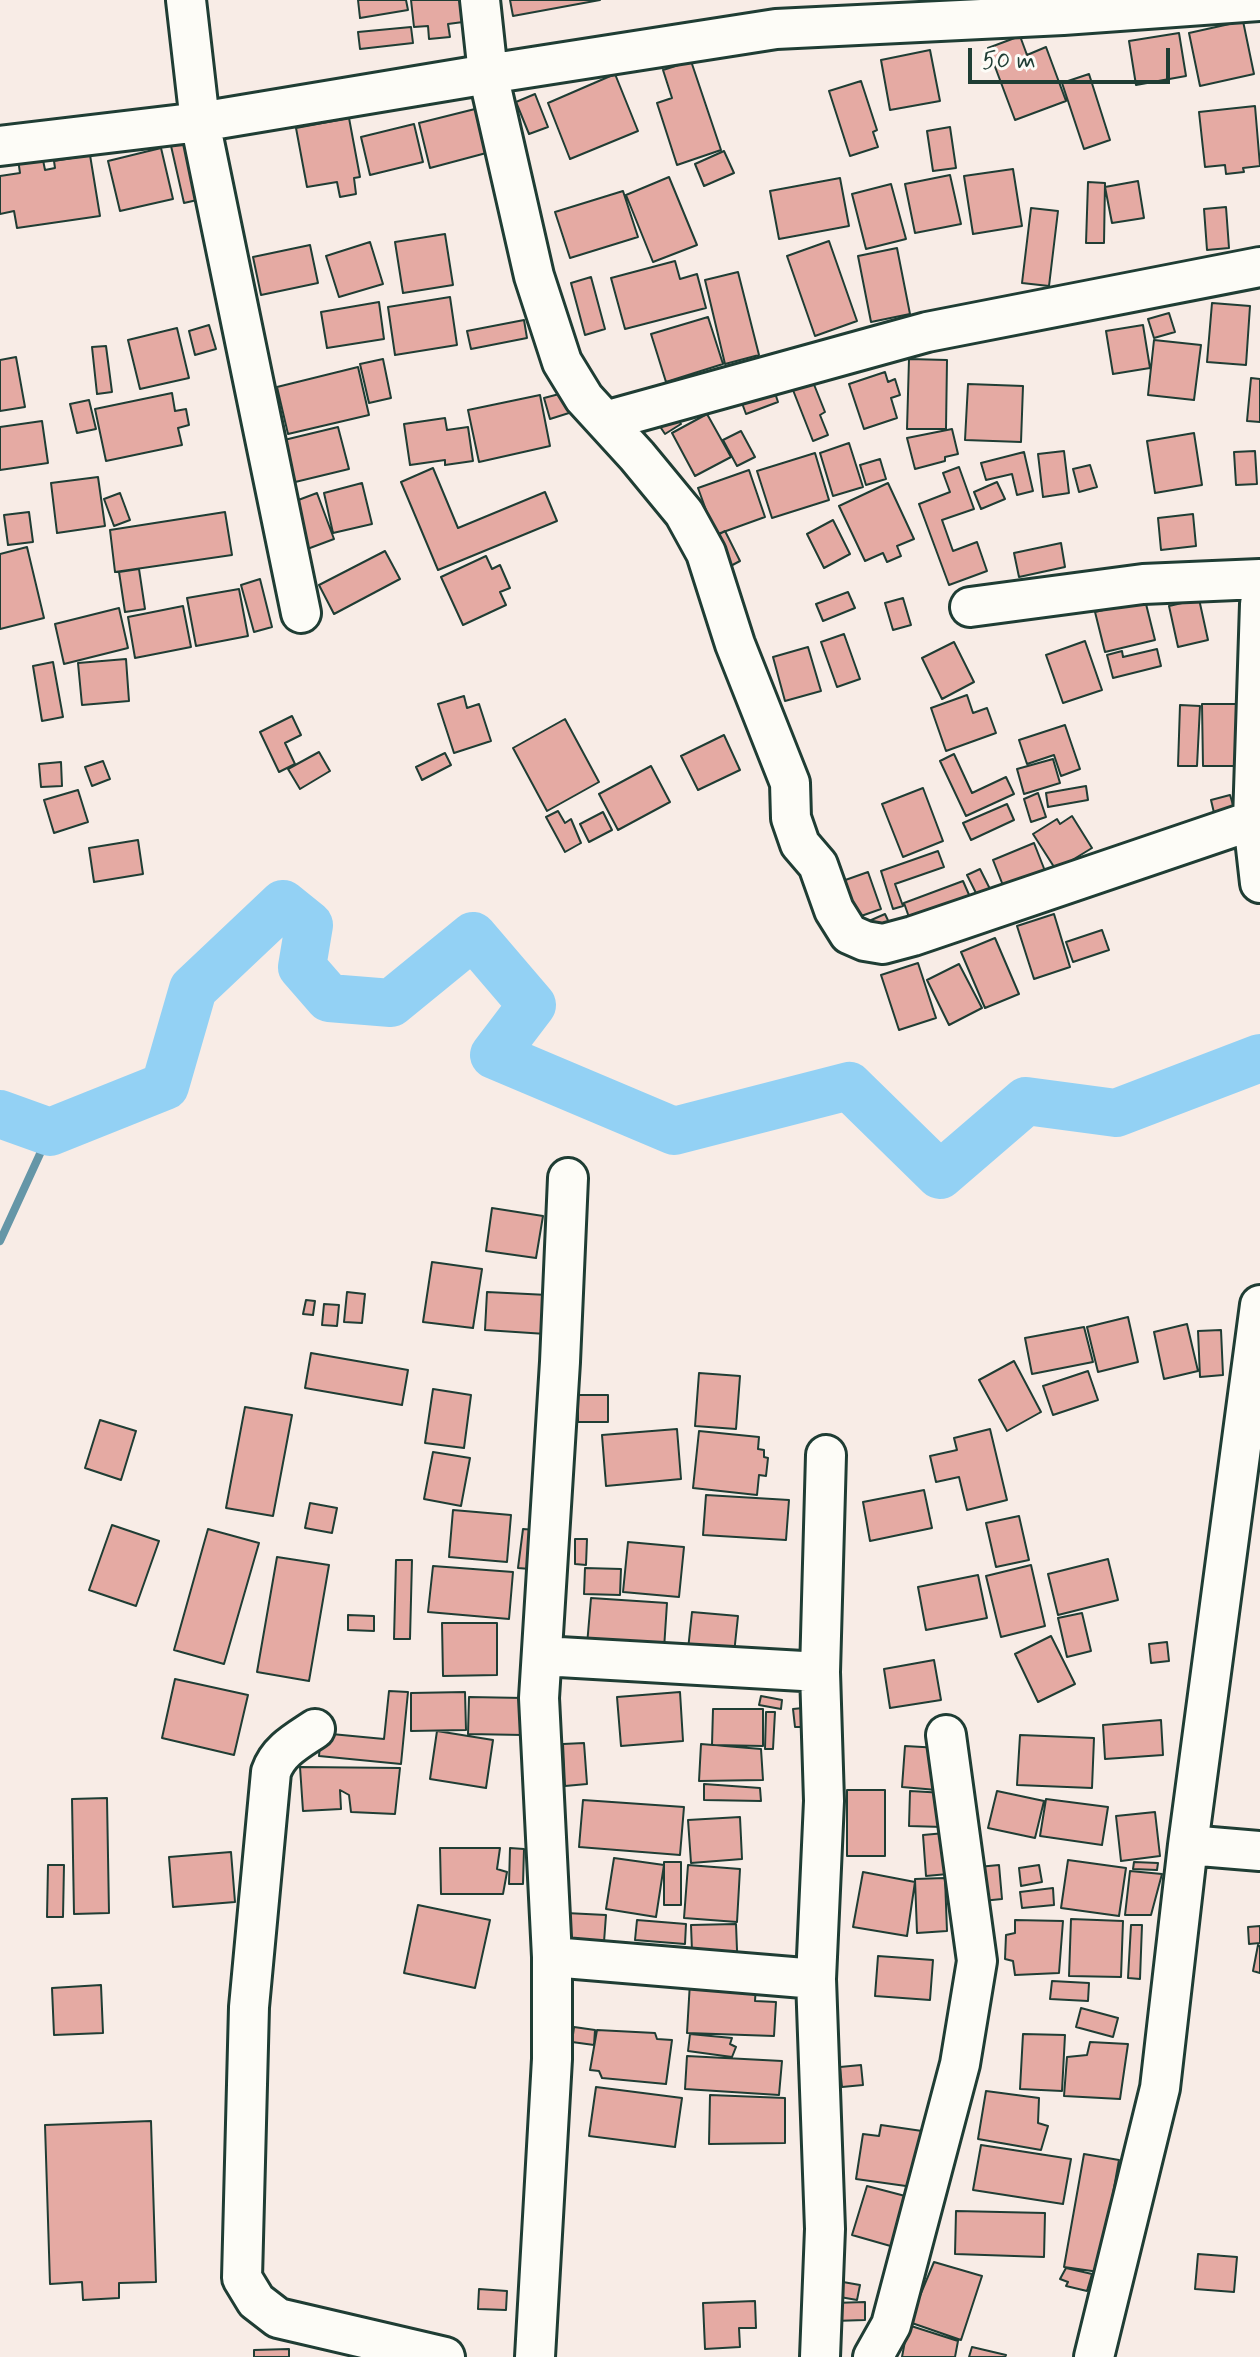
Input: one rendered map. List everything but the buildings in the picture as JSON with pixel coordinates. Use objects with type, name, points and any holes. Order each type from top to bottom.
[{"type":"street","points":[[186,0],[200,122],[301,613]]},
{"type":"street","points":[[480,0],[488,74],[534,276],[562,362],[584,398],[684,513],[706,553],[735,644],[790,783],[791,818],[800,844],[818,865],[834,910],[849,934],[883,944],[913,936],[1256,819]]},
{"type":"street","points":[[0,146],[200,122],[488,74],[775,15],[1260,1]]},
{"type":"street","points":[[605,421],[927,332],[1260,267]]},
{"type":"street","points":[[970,607],[1143,584],[1260,579]]},
{"type":"street","points":[[1260,604],[1256,819],[1260,883]]},
{"type":"street","points":[[535,2357],[552,2059],[552,1957],[539,1698],[568,1178]]},
{"type":"street","points":[[1094,2357],[1160,2088],[1188,1845],[1260,1305]]},
{"type":"street","points":[[820,2357],[825,2229],[816,1979],[824,1801],[820,1672],[826,1455]]},
{"type":"street","points":[[542,1656],[820,1672]]},
{"type":"street","points":[[315,1729],[290,1745],[275,1760],[271,1772],[249,2007],[242,2278],[256,2301],[278,2318],[445,2357]]},
{"type":"street","points":[[873,2357],[891,2325],[960,2064],[977,1961],[946,1735]]},
{"type":"street","points":[[1188,1845],[1260,1851]]},
{"type":"street","points":[[552,1957],[816,1979]]},
{"type":"waterway","points":[[0,1114],[50,1132],[165,1086],[193,989],[283,904],[309,925],[302,967],[329,998],[391,1003],[473,936],[532,1005],[494,1055],[674,1131],[849,1086],[940,1175],[1026,1101],[1116,1113],[1260,1058]]},
{"type":"waterway","points":[[0,1241],[50,1132]]}]
